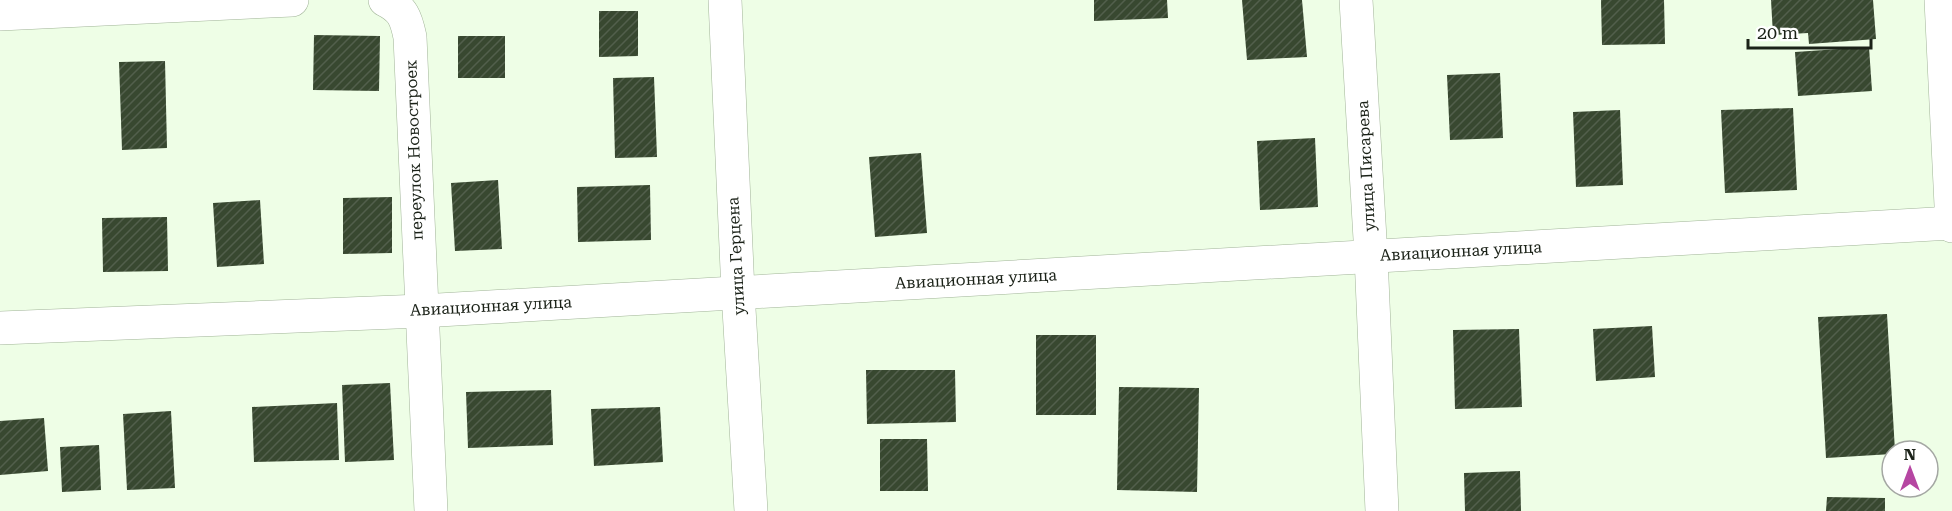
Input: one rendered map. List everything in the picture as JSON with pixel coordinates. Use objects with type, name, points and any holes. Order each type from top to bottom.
[{"type":"street","points":[[0,14],[292,0]]},
{"type":"street","name":"переулок Новостроек","points":[[385,0],[393,4],[406,17],[410,37],[431,511]]},
{"type":"street","name":"улица Герцена","points":[[725,0],[738,292],[751,511]]},
{"type":"street","name":"улица Писарева","points":[[1356,0],[1371,256],[1382,511]]},
{"type":"street","points":[[1941,0],[1952,224]]},
{"type":"street","name":"Авиационная улица","points":[[0,328],[421,310],[1952,224]]},
{"type":"building","points":[[1094,0],[1167,0],[1168,18],[1094,21]]},
{"type":"building","points":[[1242,0],[1302,0],[1307,57],[1247,60]]},
{"type":"building","points":[[1601,0],[1664,0],[1665,44],[1602,45]]},
{"type":"building","points":[[1771,0],[1873,0],[1876,39],[1809,44],[1808,33],[1773,35]]},
{"type":"building","points":[[599,11],[638,11],[638,56],[599,57]]},
{"type":"building","points":[[314,35],[380,36],[379,91],[313,90]]},
{"type":"building","points":[[458,36],[505,36],[505,78],[458,78]]},
{"type":"building","points":[[1869,47],[1872,91],[1798,96],[1795,52]]},
{"type":"building","points":[[165,61],[167,148],[122,150],[119,62]]},
{"type":"building","points":[[1500,73],[1503,138],[1450,140],[1447,75]]},
{"type":"building","points":[[654,77],[657,157],[615,158],[613,78]]},
{"type":"building","points":[[1793,108],[1797,190],[1725,193],[1721,110]]},
{"type":"building","points":[[1620,110],[1623,185],[1576,187],[1573,112]]},
{"type":"building","points":[[1315,138],[1318,207],[1260,210],[1257,141]]},
{"type":"building","points":[[921,153],[927,233],[875,237],[869,157]]},
{"type":"building","points":[[498,180],[502,249],[455,251],[451,183]]},
{"type":"building","points":[[650,185],[651,240],[578,242],[577,187]]},
{"type":"building","points":[[392,197],[392,253],[343,254],[343,198]]},
{"type":"building","points":[[260,200],[264,264],[217,267],[213,203]]},
{"type":"building","points":[[167,217],[168,271],[103,272],[102,218]]},
{"type":"building","points":[[1887,314],[1894,439],[1880,439],[1880,455],[1826,458],[1818,317]]},
{"type":"building","points":[[1652,326],[1655,377],[1596,381],[1593,329]]},
{"type":"building","points":[[1519,329],[1522,407],[1455,409],[1453,330]]},
{"type":"building","points":[[1036,335],[1096,335],[1096,415],[1036,415]]},
{"type":"building","points":[[866,370],[955,370],[956,422],[867,424]]},
{"type":"building","points":[[390,383],[394,460],[345,462],[342,385]]},
{"type":"building","points":[[1119,387],[1199,388],[1197,492],[1117,490]]},
{"type":"building","points":[[551,390],[553,445],[468,448],[466,392]]},
{"type":"building","points":[[337,403],[339,460],[254,462],[252,407]]},
{"type":"building","points":[[660,407],[663,462],[594,466],[591,409]]},
{"type":"building","points":[[171,411],[175,488],[127,490],[123,414]]},
{"type":"building","points":[[44,418],[48,471],[0,475],[0,421]]},
{"type":"building","points":[[880,439],[927,439],[928,491],[880,491]]},
{"type":"building","points":[[99,445],[101,490],[62,492],[60,447]]},
{"type":"building","points":[[1520,471],[1521,511],[1465,511],[1464,473]]},
{"type":"building","points":[[1827,497],[1885,499],[1885,511],[1826,511]]}]
